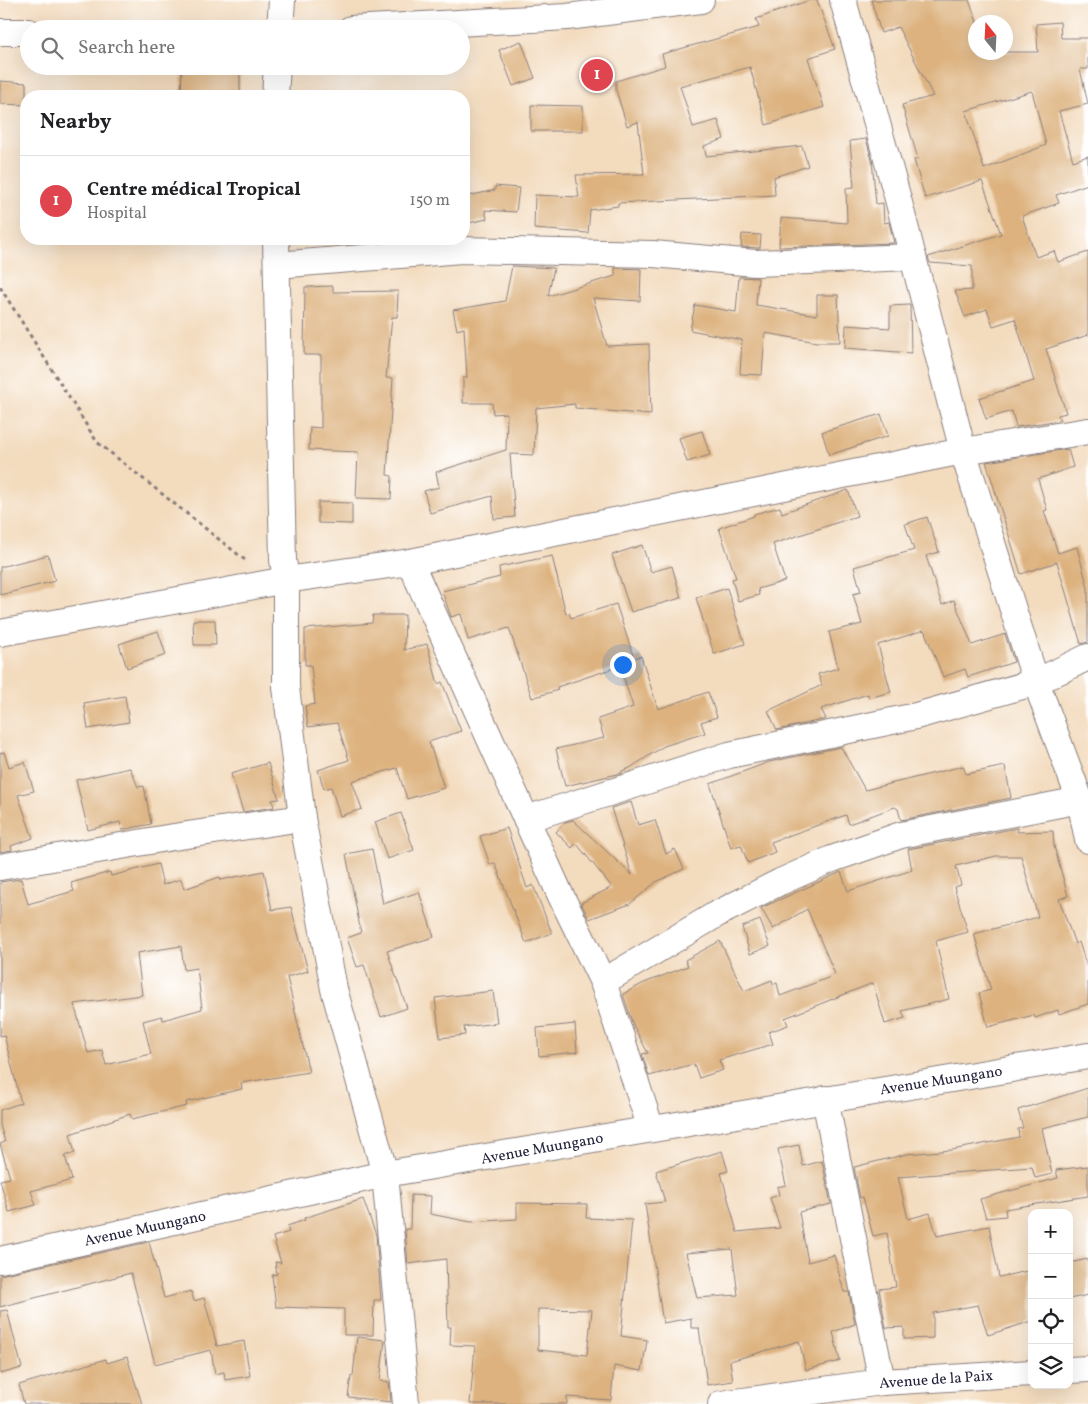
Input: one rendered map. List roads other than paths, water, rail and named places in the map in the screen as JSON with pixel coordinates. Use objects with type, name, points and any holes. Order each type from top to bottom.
[{"type":"street","points":[[281,20],[282,0]]},
{"type":"street","points":[[470,22],[567,17],[701,0]]},
{"type":"street","points":[[843,0],[913,257],[963,451],[1036,682],[1080,800],[1088,840]]},
{"type":"street","points":[[0,32],[20,32]]},
{"type":"street","points":[[275,90],[276,75]]},
{"type":"street","points":[[276,245],[283,560],[286,580],[286,687],[302,818],[334,989],[385,1174],[406,1404]]},
{"type":"street","points":[[277,265],[461,250],[652,254],[755,263],[913,257]]},
{"type":"street","points":[[0,633],[286,580],[410,562],[963,451],[1088,431]]},
{"type":"street","points":[[410,562],[526,819],[603,982],[651,1129]]},
{"type":"street","points":[[526,819],[729,755],[916,716],[1036,682],[1088,657]]},
{"type":"street","points":[[603,982],[718,914],[780,882],[832,859],[901,835],[1080,800]]},
{"type":"street","points":[[0,867],[167,838],[302,818]]},
{"type":"street","name":"Avenue Muungano","points":[[0,1260],[385,1174],[1088,1056]]},
{"type":"street","points":[[824,1099],[882,1382]]},
{"type":"street","points":[[1073,1370],[1088,1369]]},
{"type":"street","name":"Avenue de la Paix","points":[[721,1404],[882,1382],[1028,1373]]},
{"type":"place","name":"Centre médical Tropical","points":[[597,75]]}]
